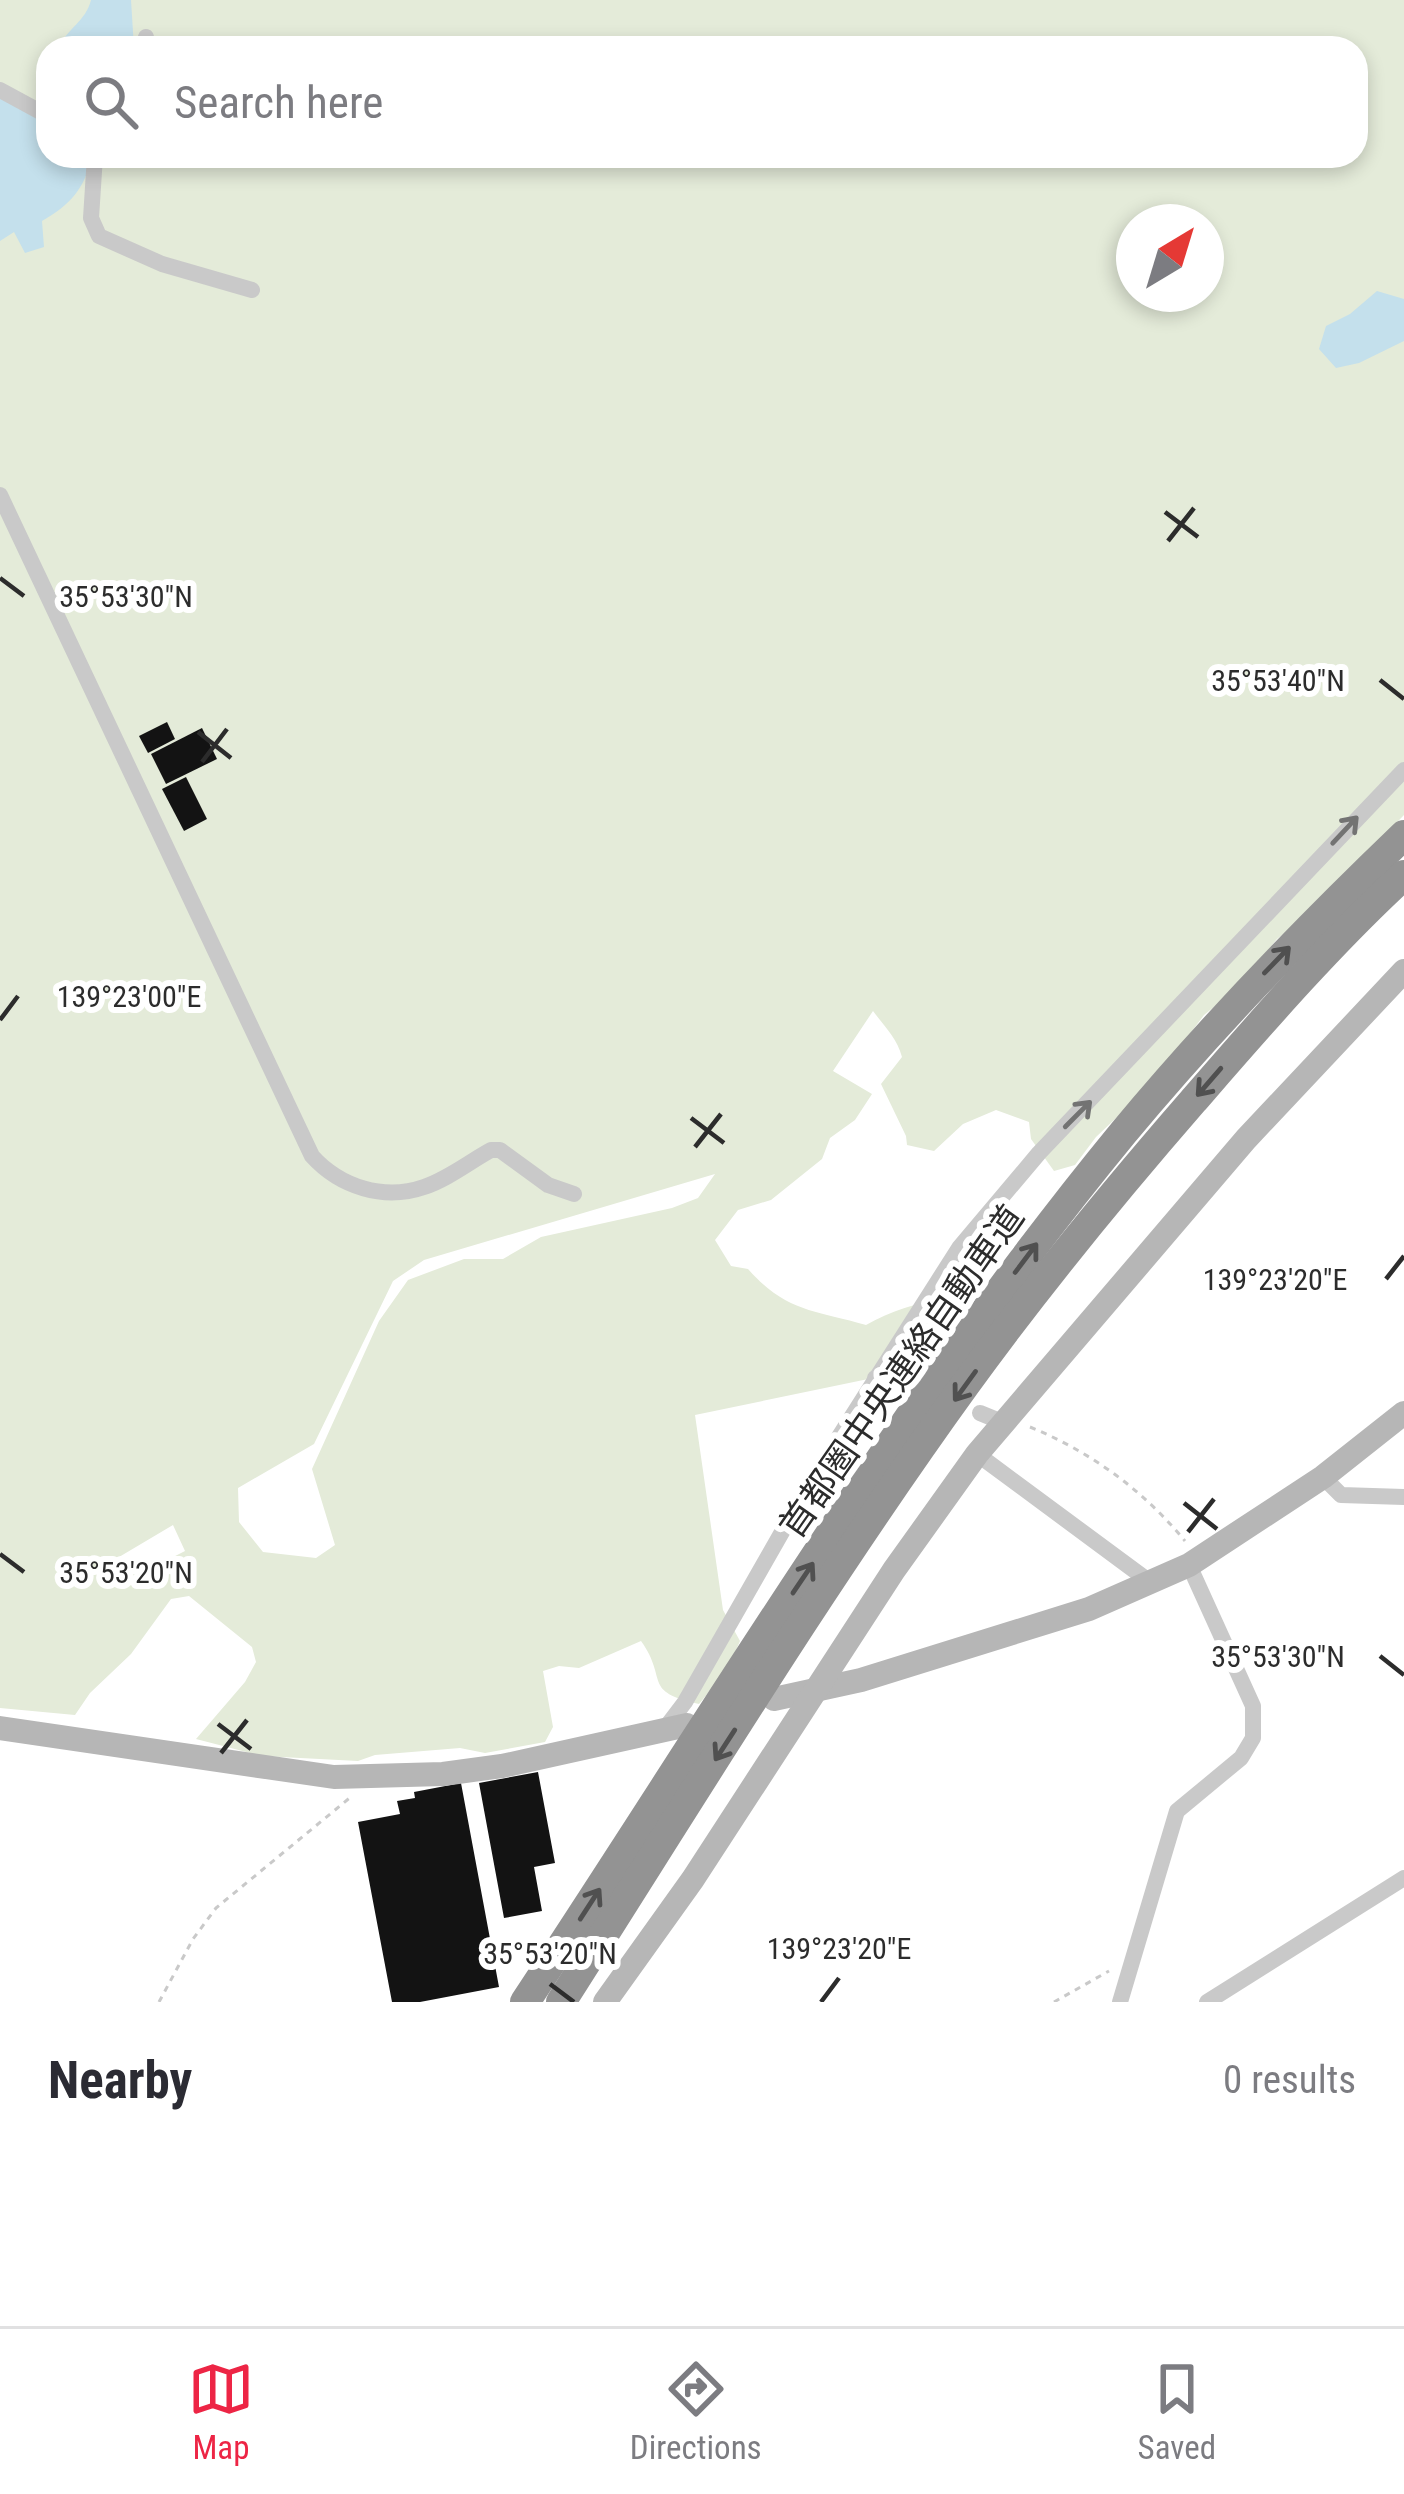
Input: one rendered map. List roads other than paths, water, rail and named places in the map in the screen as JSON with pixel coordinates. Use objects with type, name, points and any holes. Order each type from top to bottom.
[{"type":"highway","name":"首都圏中央連絡自動車道","points":[[525,2002],[790,1597],[943,1370],[1030,1252],[1221,1018],[1404,835]]},
{"type":"highway","name":"首都圏中央連絡自動車道","points":[[561,2002],[810,1612],[989,1353],[1065,1254],[1245,1040],[1404,875]]},
{"type":"street","points":[[0,89],[36,109]]},
{"type":"street","points":[[94,168],[91,218],[99,236],[162,264],[252,290]]},
{"type":"street","points":[[0,495],[312,1156],[350,1186],[400,1192],[422,1188],[491,1150],[500,1150],[548,1185],[574,1194]]},
{"type":"street","points":[[0,1728],[334,1777],[376,1777],[502,1766],[675,1728],[685,1702],[875,1378],[950,1260],[1040,1153],[1404,770]]},
{"type":"street","points":[[605,2002],[693,1879],[894,1570],[977,1454],[996,1417],[1404,971]]},
{"type":"street","points":[[875,1378],[896,1387]]},
{"type":"street","points":[[774,1699],[861,1680],[1089,1609],[1150,1582],[1194,1562],[1323,1477],[1404,1413]]},
{"type":"street","points":[[977,1454],[1150,1582]]},
{"type":"street","points":[[1323,1477],[1341,1496],[1404,1497]]},
{"type":"street","points":[[1120,2002],[1178,1811],[1241,1758],[1253,1738],[1252,1706],[1194,1562]]},
{"type":"street","points":[[1207,2002],[1404,1878]]},
{"type":"water","points":[[91,0],[131,0],[133,36],[65,36]]},
{"type":"water","points":[[0,93],[36,116],[36,168],[89,168],[74,196],[42,221],[44,247],[25,253],[14,232],[0,241]]},
{"type":"water","points":[[1377,291],[1404,299],[1404,341],[1359,363],[1336,368],[1319,349],[1326,326],[1350,314]]}]
